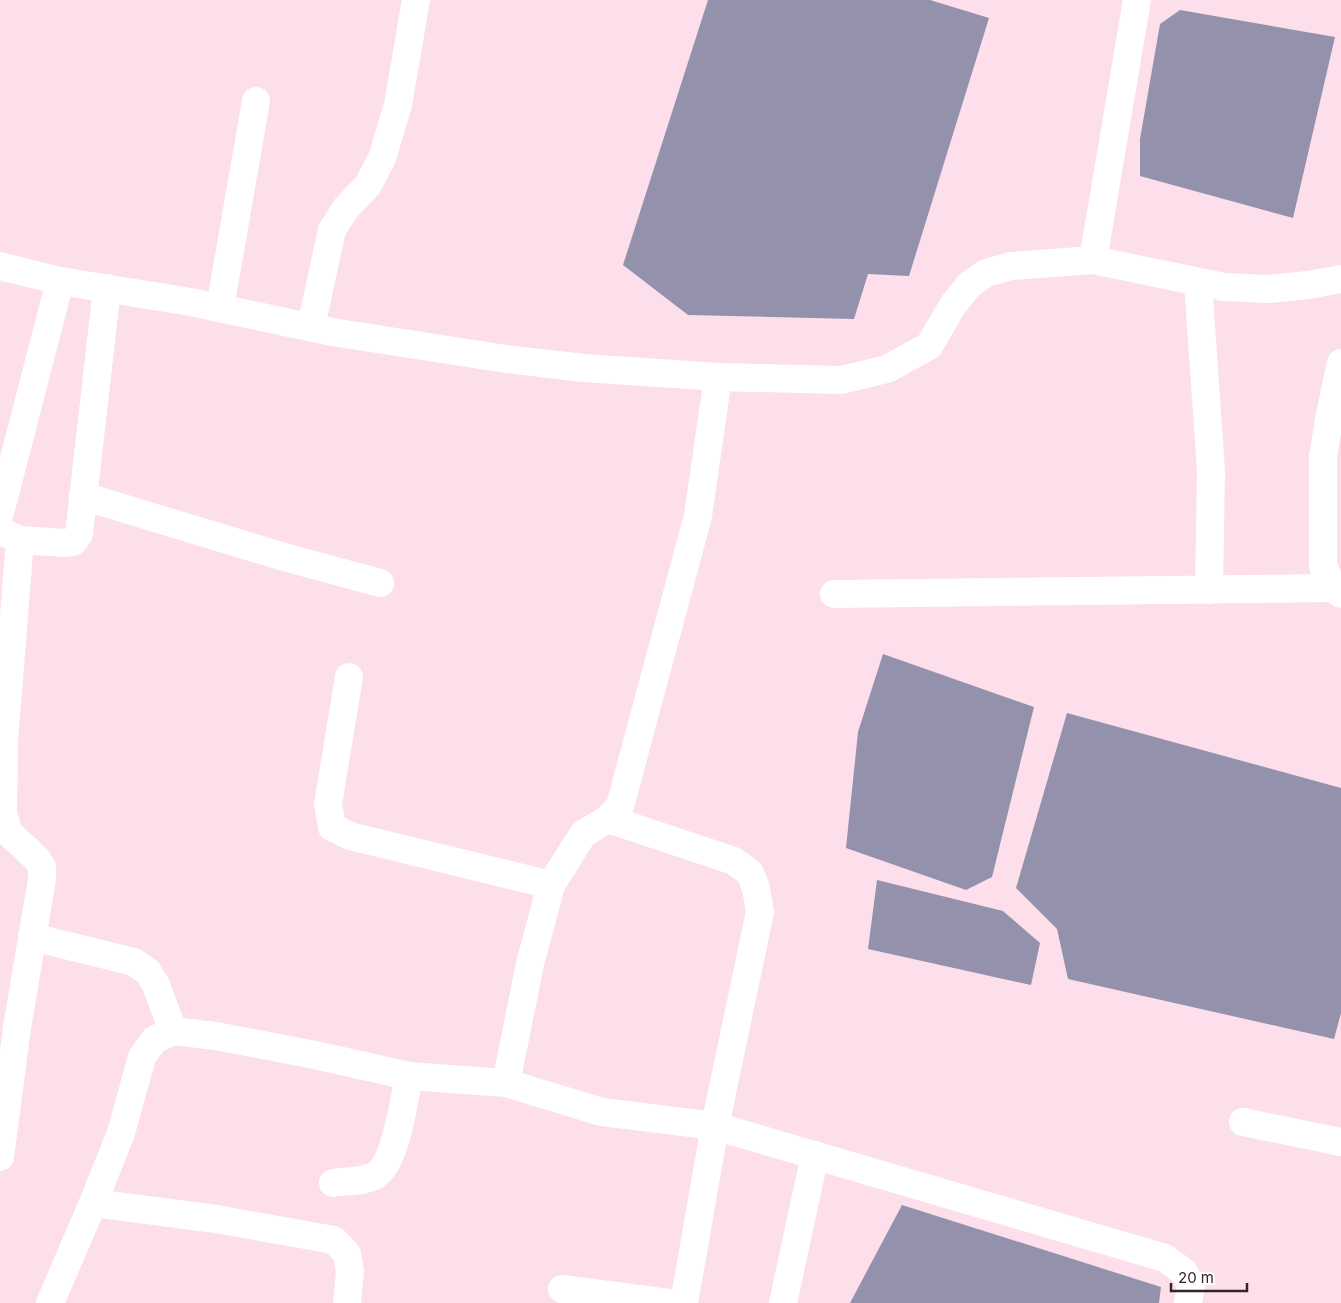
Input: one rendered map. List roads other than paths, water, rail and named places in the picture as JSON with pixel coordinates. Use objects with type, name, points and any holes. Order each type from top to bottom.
[{"type":"street","points":[[312,328],[332,230],[346,208],[368,185],[382,158],[398,105],[416,0]]},
{"type":"street","points":[[1093,260],[1137,0]]},
{"type":"street","points":[[220,308],[256,101]]},
{"type":"street","points":[[0,266],[60,281],[220,308],[332,332],[506,359],[584,368],[718,377],[841,380],[887,369],[929,346],[953,305],[969,285],[986,272],[1011,266],[1093,260],[1224,287],[1269,289],[1341,279]]},
{"type":"street","points":[[0,513],[8,454],[60,281]]},
{"type":"street","points":[[1198,282],[1211,471],[1209,590]]},
{"type":"street","points":[[0,1157],[17,1028],[42,879],[42,867],[37,859],[9,834],[3,814],[2,742],[10,535],[64,544],[73,542],[79,534],[107,288]]},
{"type":"street","points":[[834,594],[1209,590],[1337,591],[1323,566],[1323,457],[1341,363]]},
{"type":"street","points":[[506,1083],[530,964],[551,885],[583,834],[608,819],[620,806],[698,516],[718,377]]},
{"type":"street","points":[[83,496],[284,557],[380,583]]},
{"type":"street","points":[[349,677],[328,804],[332,827],[350,836],[551,885]]},
{"type":"street","points":[[608,819],[734,860],[750,873],[756,888],[760,912],[715,1126],[684,1303]]},
{"type":"street","points":[[32,938],[134,962],[148,972],[156,985],[173,1031]]},
{"type":"street","points":[[50,1303],[121,1133],[142,1057],[154,1040],[173,1031],[216,1036],[409,1076],[506,1083],[602,1112],[715,1126],[1165,1258],[1184,1272],[1191,1286],[1188,1303]]},
{"type":"street","points":[[333,1183],[363,1180],[375,1176],[384,1168],[398,1130],[409,1076]]},
{"type":"street","points":[[1243,1122],[1341,1142]]},
{"type":"street","points":[[783,1303],[815,1155]]},
{"type":"street","points":[[93,1203],[216,1219],[334,1240],[347,1254],[350,1271],[347,1303]]},
{"type":"street","points":[[562,1289],[669,1303]]}]
